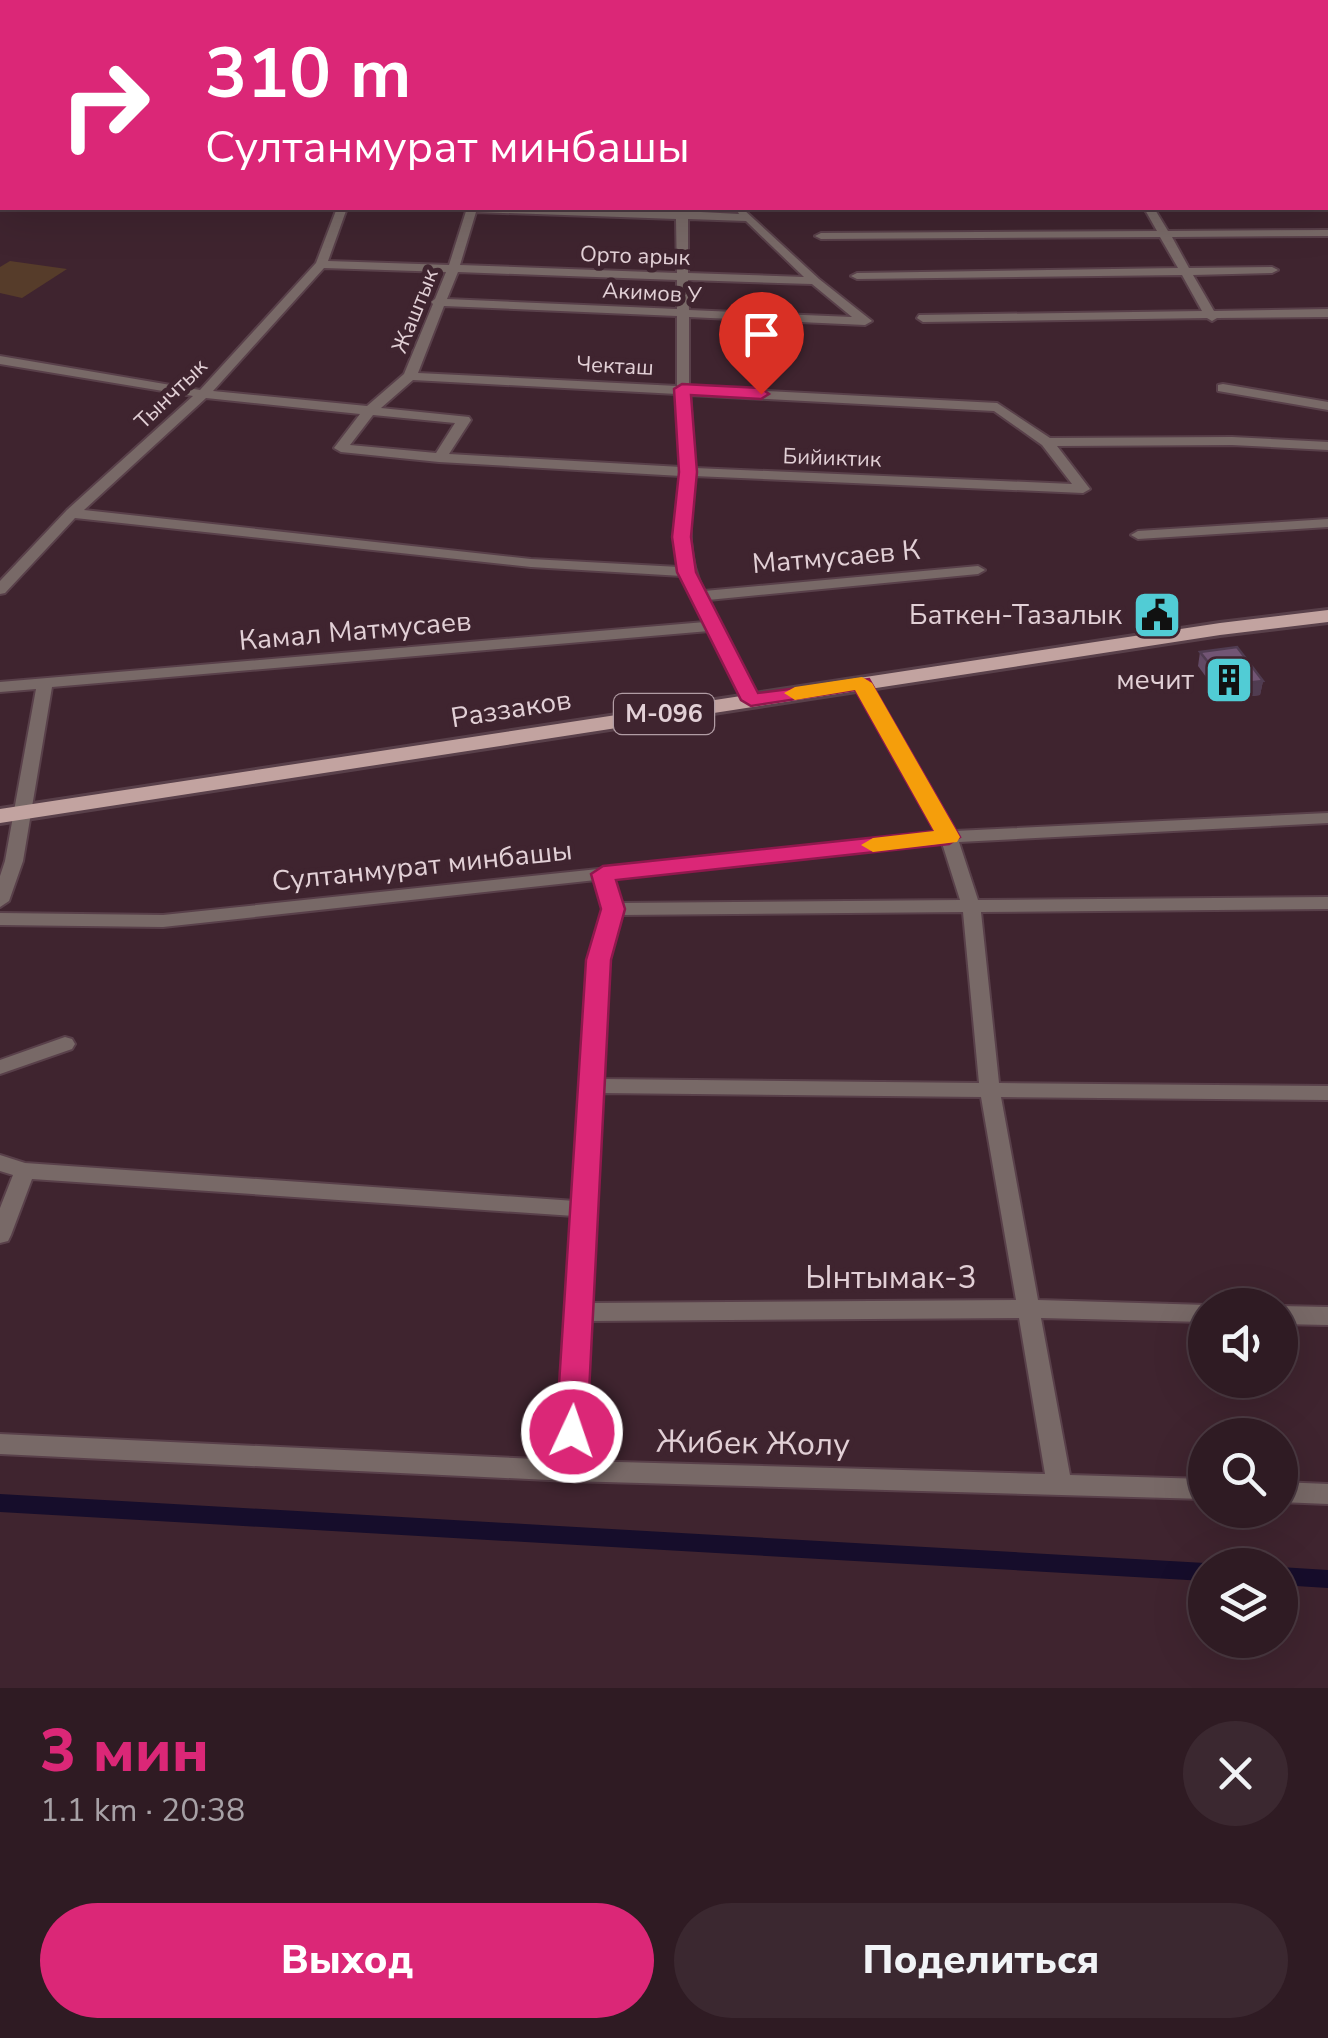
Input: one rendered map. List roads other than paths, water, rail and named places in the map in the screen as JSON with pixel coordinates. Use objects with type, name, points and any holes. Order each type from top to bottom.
[{"type":"main road","name":"Раззаков","points":[[10,815],[862,683],[1328,616]]},
{"type":"street","name":"Тынчтык","points":[[0,590],[72,513],[203,394],[321,264],[341,210]]},
{"type":"street","name":"Жаштык","points":[[341,448],[368,412],[410,376],[453,269],[470,210]]},
{"type":"street","points":[[541,210],[744,212],[815,281]]},
{"type":"street","points":[[1149,210],[1212,317]]},
{"type":"street","points":[[682,214],[682,389],[688,472],[682,537],[686,572],[751,700]]},
{"type":"street","points":[[820,236],[1328,233]]},
{"type":"street","name":"Орто арык","points":[[321,264],[815,281]]},
{"type":"street","points":[[857,276],[1272,270]]},
{"type":"street","name":"Акимов У","points":[[437,302],[866,322],[815,281]]},
{"type":"street","points":[[923,318],[1328,313]]},
{"type":"street","points":[[3,363],[203,394],[464,420],[439,458]]},
{"type":"street","name":"Чекташ","points":[[410,376],[996,407],[1046,442]]},
{"type":"street","points":[[1223,388],[1328,406]]},
{"type":"street","points":[[1046,442],[1232,441],[1328,446]]},
{"type":"street","name":"Бийиктик","points":[[341,448],[439,458],[688,472],[1083,489],[1046,442]]},
{"type":"street","points":[[72,513],[531,563],[686,572]]},
{"type":"street","points":[[1138,535],[1328,524]]},
{"type":"street","name":"Матмусаев К","points":[[699,596],[978,570]]},
{"type":"street","name":"Камал Матмусаев","points":[[0,686],[714,626]]},
{"type":"street","points":[[0,901],[14,862],[10,815],[46,682]]},
{"type":"street","points":[[862,683],[949,837],[972,908],[990,1091],[1060,1483]]},
{"type":"street","name":"Султанмурат минбашы","points":[[0,919],[164,922],[949,837],[1328,818]]},
{"type":"street","points":[[570,1471],[598,960],[613,909],[603,874]]},
{"type":"street","points":[[613,909],[1328,903]]},
{"type":"street","points":[[0,1067],[65,1044]]},
{"type":"street","points":[[592,1086],[1328,1093]]},
{"type":"street","points":[[0,1163],[25,1171],[582,1209]]},
{"type":"street","points":[[0,1235],[25,1171]]},
{"type":"street","name":"Ынтымак-3","points":[[577,1312],[1028,1309],[1188,1313]]},
{"type":"street","points":[[1298,1315],[1328,1316]]},
{"type":"street","name":"Жибек Жолу","points":[[0,1444],[570,1471],[1188,1488]]},
{"type":"street","points":[[1298,1493],[1328,1494]]},
{"type":"waterway","points":[[0,1503],[1188,1571]]},
{"type":"waterway","points":[[1298,1577],[1328,1579]]},
{"type":"place","name":"Баткен-Тазалык","points":[[1157,615]]},
{"type":"place","name":"мечит","points":[[1229,680]]}]
